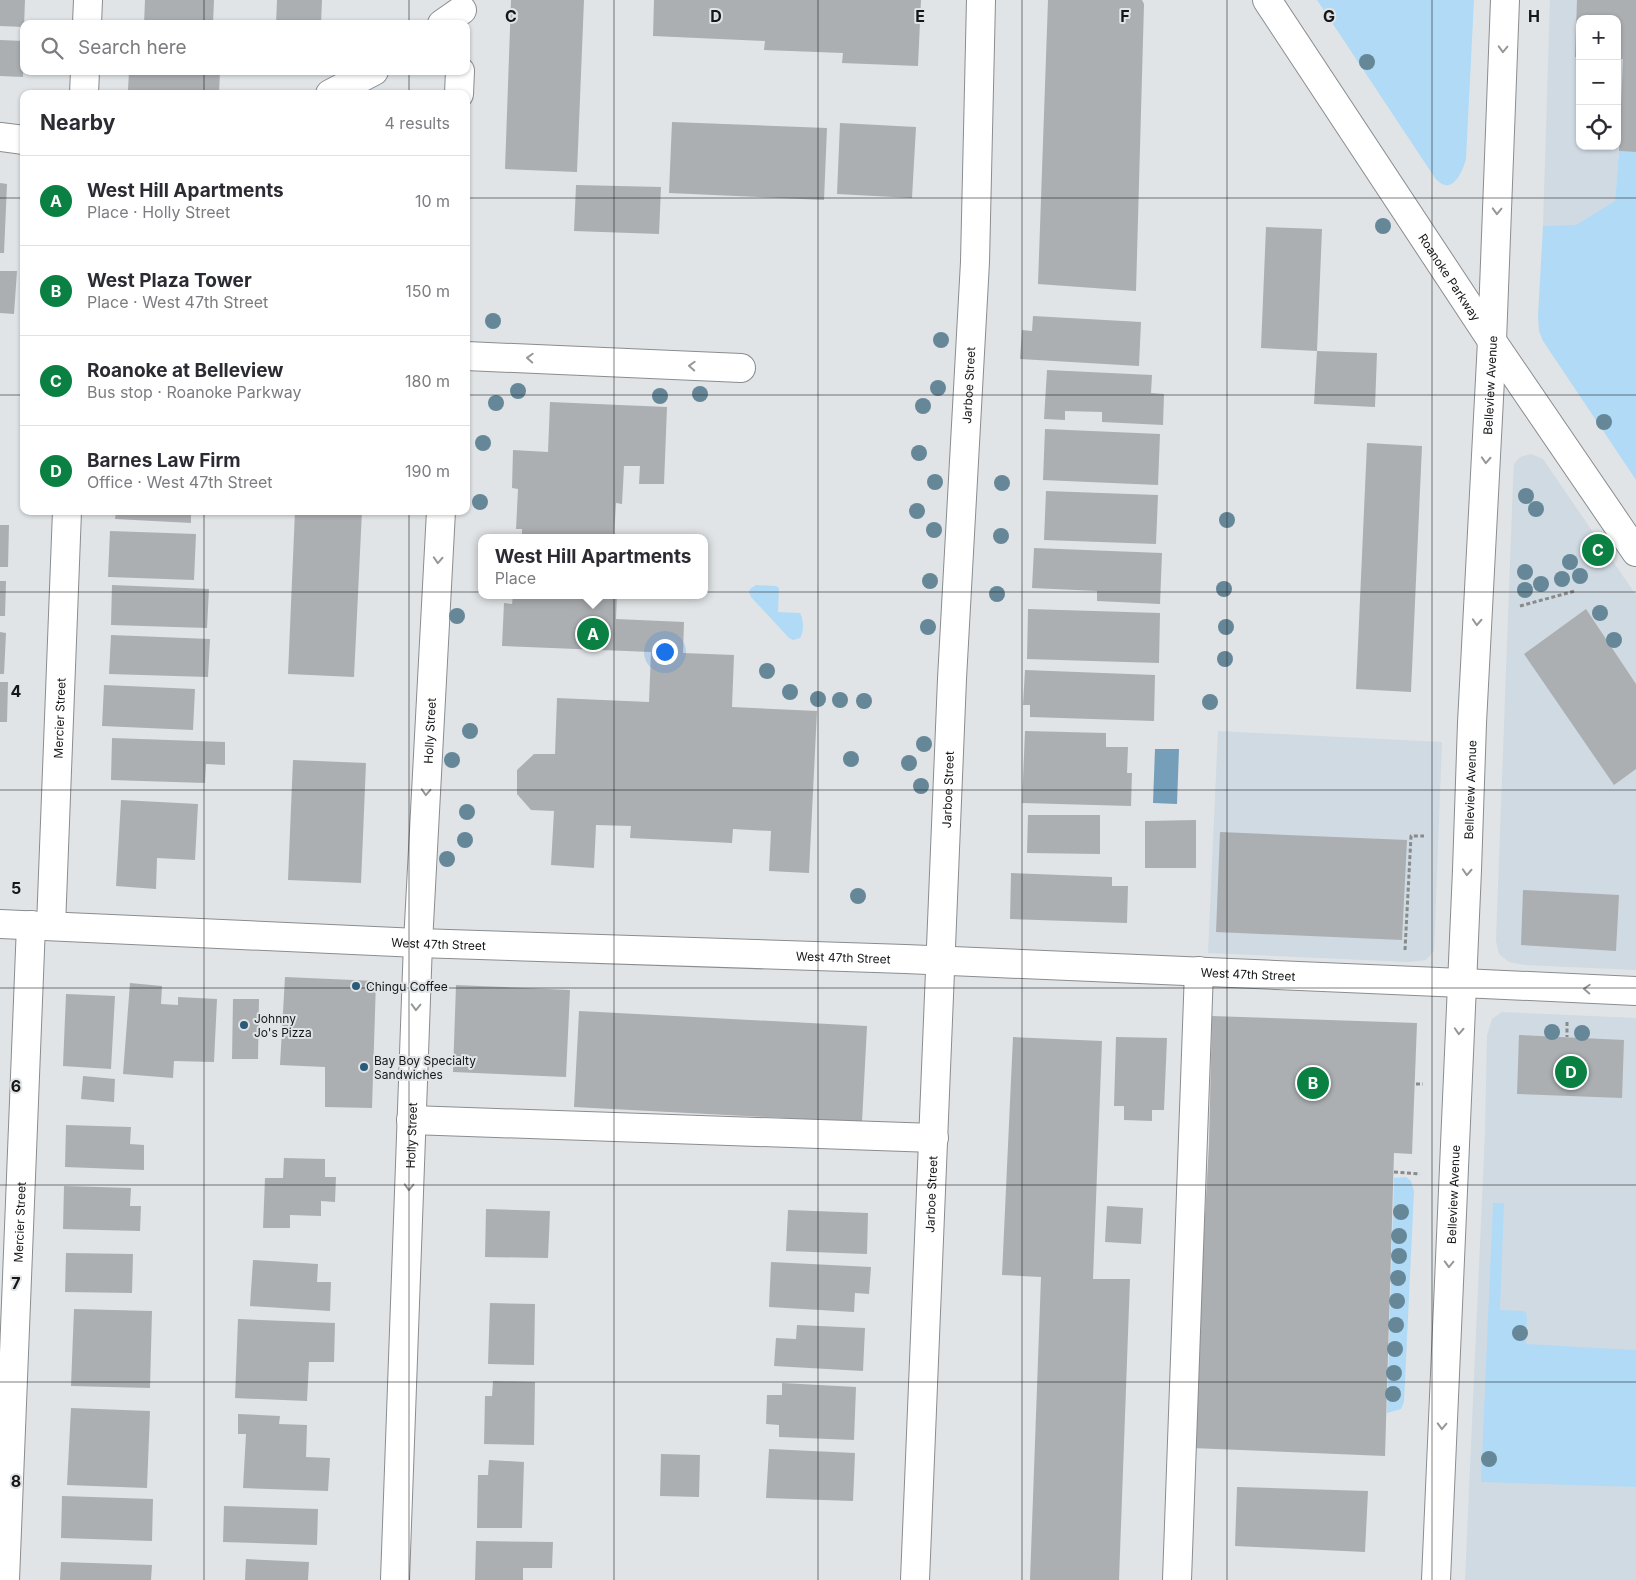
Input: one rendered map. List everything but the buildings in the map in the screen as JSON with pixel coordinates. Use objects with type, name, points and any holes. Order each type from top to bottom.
[{"type":"street","points":[[87,20],[88,0]]},
{"type":"street","name":"Jarboe Street","points":[[915,1580],[952,679],[975,262],[981,0]]},
{"type":"street","name":"Roanoke Parkway","points":[[1267,0],[1492,341],[1636,552]]},
{"type":"street","name":"Belleview Avenue","points":[[1436,1580],[1472,723],[1492,341],[1505,0]]},
{"type":"street","points":[[84,90],[85,75]]},
{"type":"street","points":[[338,90],[366,75]]},
{"type":"street","points":[[459,90],[460,75]]},
{"type":"street","points":[[0,137],[20,140]]},
{"type":"street","points":[[470,356],[741,368]]},
{"type":"street","name":"Mercier Street","points":[[4,1580],[41,925],[67,515]]},
{"type":"street","name":"Holly Street","points":[[395,1580],[418,943],[441,515]]},
{"type":"street","name":"West 47th Street","points":[[0,924],[418,943],[1199,971],[1636,991]]},
{"type":"street","points":[[1177,1580],[1199,971]]},
{"type":"street","points":[[412,1120],[934,1138]]},
{"type":"path","points":[[1520,606],[1575,591]]},
{"type":"path","points":[[1405,950],[1411,836],[1424,836]]},
{"type":"path","points":[[1567,1022],[1567,1037]]},
{"type":"path","points":[[1416,1084],[1423,1084]]},
{"type":"path","points":[[1394,1172],[1420,1174]]},
{"type":"shaded area","points":[[1317,0],[1474,0],[1466,159],[1459,177],[1451,184],[1446,185],[1435,178]]},
{"type":"shaded area","points":[[1550,0],[1636,0],[1636,152],[1619,151],[1615,201],[1576,226],[1543,226]]},
{"type":"shaded area","points":[[1619,151],[1636,152],[1636,480],[1543,341],[1539,331],[1538,316],[1543,226],[1576,225],[1615,201]]},
{"type":"shaded area","points":[[1531,454],[1543,459],[1636,595],[1636,970],[1525,965],[1509,962],[1499,954],[1496,941],[1514,464],[1520,457]]},
{"type":"shaded area","points":[[756,585],[776,586],[779,588],[778,612],[800,613],[803,626],[800,638],[793,640],[789,638],[751,597],[750,589]]},
{"type":"shaded area","points":[[1218,731],[1442,742],[1434,951],[1426,960],[1409,962],[1208,953]]},
{"type":"shaded area","points":[[1155,749],[1179,749],[1177,804],[1153,803]]},
{"type":"shaded area","points":[[1502,1012],[1636,1018],[1636,1580],[1465,1580],[1485,1132],[1487,1035],[1492,1019]]},
{"type":"shaded area","points":[[1406,1177],[1411,1181],[1414,1191],[1404,1402],[1401,1409],[1387,1413],[1394,1178]]},
{"type":"shaded area","points":[[1493,1203],[1504,1203],[1500,1310],[1523,1311],[1526,1313],[1526,1344],[1636,1350],[1636,1487],[1481,1482]]},
{"type":"place","name":"Roanoke at Belleview","points":[[1598,550]]},
{"type":"place","name":"West Hill Apartments","points":[[593,634]]},
{"type":"place","name":"Chingu Coffee","points":[[356,986]]},
{"type":"place","name":"Johnny Jo's Pizza","points":[[244,1025]]},
{"type":"place","name":"Bay Boy Specialty Sandwiches","points":[[364,1067]]},
{"type":"place","name":"Barnes Law Firm","points":[[1571,1072]]},
{"type":"place","name":"West Plaza Tower","points":[[1313,1083]]}]
